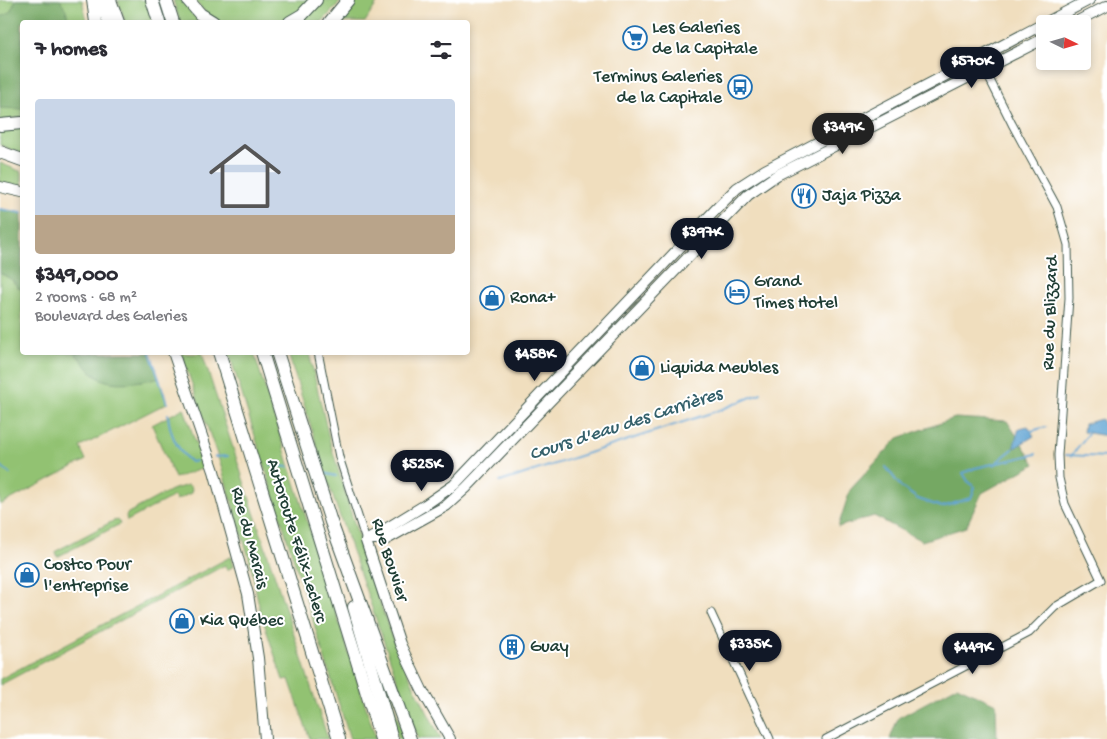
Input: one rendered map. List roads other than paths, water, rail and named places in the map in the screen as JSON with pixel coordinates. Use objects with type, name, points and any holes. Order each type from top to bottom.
[{"type":"highway","points":[[94,0],[96,20]]},
{"type":"highway","points":[[101,0],[108,20]]},
{"type":"highway","points":[[110,0],[117,20]]},
{"type":"highway","points":[[152,0],[158,20]]},
{"type":"highway","points":[[166,0],[172,20]]},
{"type":"highway","points":[[188,0],[200,14],[210,20]]},
{"type":"highway","points":[[294,20],[302,16],[316,0]]},
{"type":"highway","points":[[332,20],[348,0]]},
{"type":"highway","points":[[0,125],[20,123]]},
{"type":"highway","points":[[0,152],[20,159]]},
{"type":"highway","name":"Autoroute Félix-Leclerc","points":[[219,355],[339,739]]},
{"type":"highway","name":"Autoroute Félix-Leclerc","points":[[263,355],[381,739]]},
{"type":"highway","points":[[278,355],[331,522],[410,739]]},
{"type":"highway","points":[[331,522],[342,569],[392,739]]},
{"type":"street","points":[[369,540],[382,530],[428,504],[454,485],[737,188],[765,170],[1089,0]]},
{"type":"street","points":[[1090,15],[1107,6]]},
{"type":"street","points":[[369,540],[387,539],[446,506],[466,488],[748,195],[799,164],[1036,43]]},
{"type":"street","name":"Rue du Blizzard","points":[[826,739],[1029,633],[1054,607],[1101,580],[1065,504],[1059,478],[1058,455],[1069,298],[1068,245],[1057,207],[979,58]]},
{"type":"street","points":[[0,187],[20,192]]},
{"type":"street","name":"Rue du Marais","points":[[174,355],[214,471],[248,594],[258,658],[265,739]]},
{"type":"street","name":"Rue Bouvier","points":[[319,355],[340,457],[369,540],[400,644],[422,690],[450,739]]},
{"type":"street","points":[[711,613],[770,739]]},
{"type":"water","points":[[1101,419],[1107,431],[1107,436],[1083,432],[1084,424]]},
{"type":"water","points":[[1028,426],[1034,436],[1013,449],[1019,428]]},
{"type":"waterway","name":"Cours d'eau des Carrières","points":[[0,209],[20,213]]},
{"type":"waterway","name":"Cours d'eau des Carrières","points":[[151,355],[167,403]]},
{"type":"waterway","name":"Cours d'eau des Carrières","points":[[500,482],[720,410],[761,393]]},
{"type":"waterway","name":"Cours d'eau des Carrières","points":[[168,414],[172,434],[178,446],[191,462],[196,461]]},
{"type":"waterway","points":[[1031,431],[1046,427]]},
{"type":"waterway","points":[[1071,456],[1088,434]]},
{"type":"waterway","points":[[993,465],[1013,449]]},
{"type":"waterway","name":"Cours d'eau des Carrières","points":[[886,467],[901,487],[918,499],[942,507],[971,498],[975,487],[969,483],[963,473],[975,468],[1036,454]]},
{"type":"waterway","name":"Cours d'eau des Carrières","points":[[1066,455],[1107,457]]},
{"type":"waterway","name":"Cours d'eau des Carrières","points":[[215,457],[228,456]]},
{"type":"waterway","points":[[0,465],[10,474]]},
{"type":"waterway","name":"Cours d'eau des Carrières","points":[[271,465],[288,467]]},
{"type":"waterway","name":"Cours d'eau des Carrières","points":[[323,473],[336,476]]},
{"type":"place","name":"Les Galeries de la Capitale","points":[[635,38]]},
{"type":"place","name":"Terminus Galeries de la Capitale","points":[[740,87]]},
{"type":"place","name":"Jaja Pizza","points":[[804,196]]},
{"type":"place","name":"Grand Times Hotel","points":[[737,292]]},
{"type":"place","name":"Rona+","points":[[492,298]]},
{"type":"place","name":"Liquida Meubles","points":[[642,368]]},
{"type":"place","name":"Costco Pour l'entreprise","points":[[27,575]]},
{"type":"place","name":"Kia Québec","points":[[182,621]]},
{"type":"place","name":"Guay","points":[[512,647]]}]
